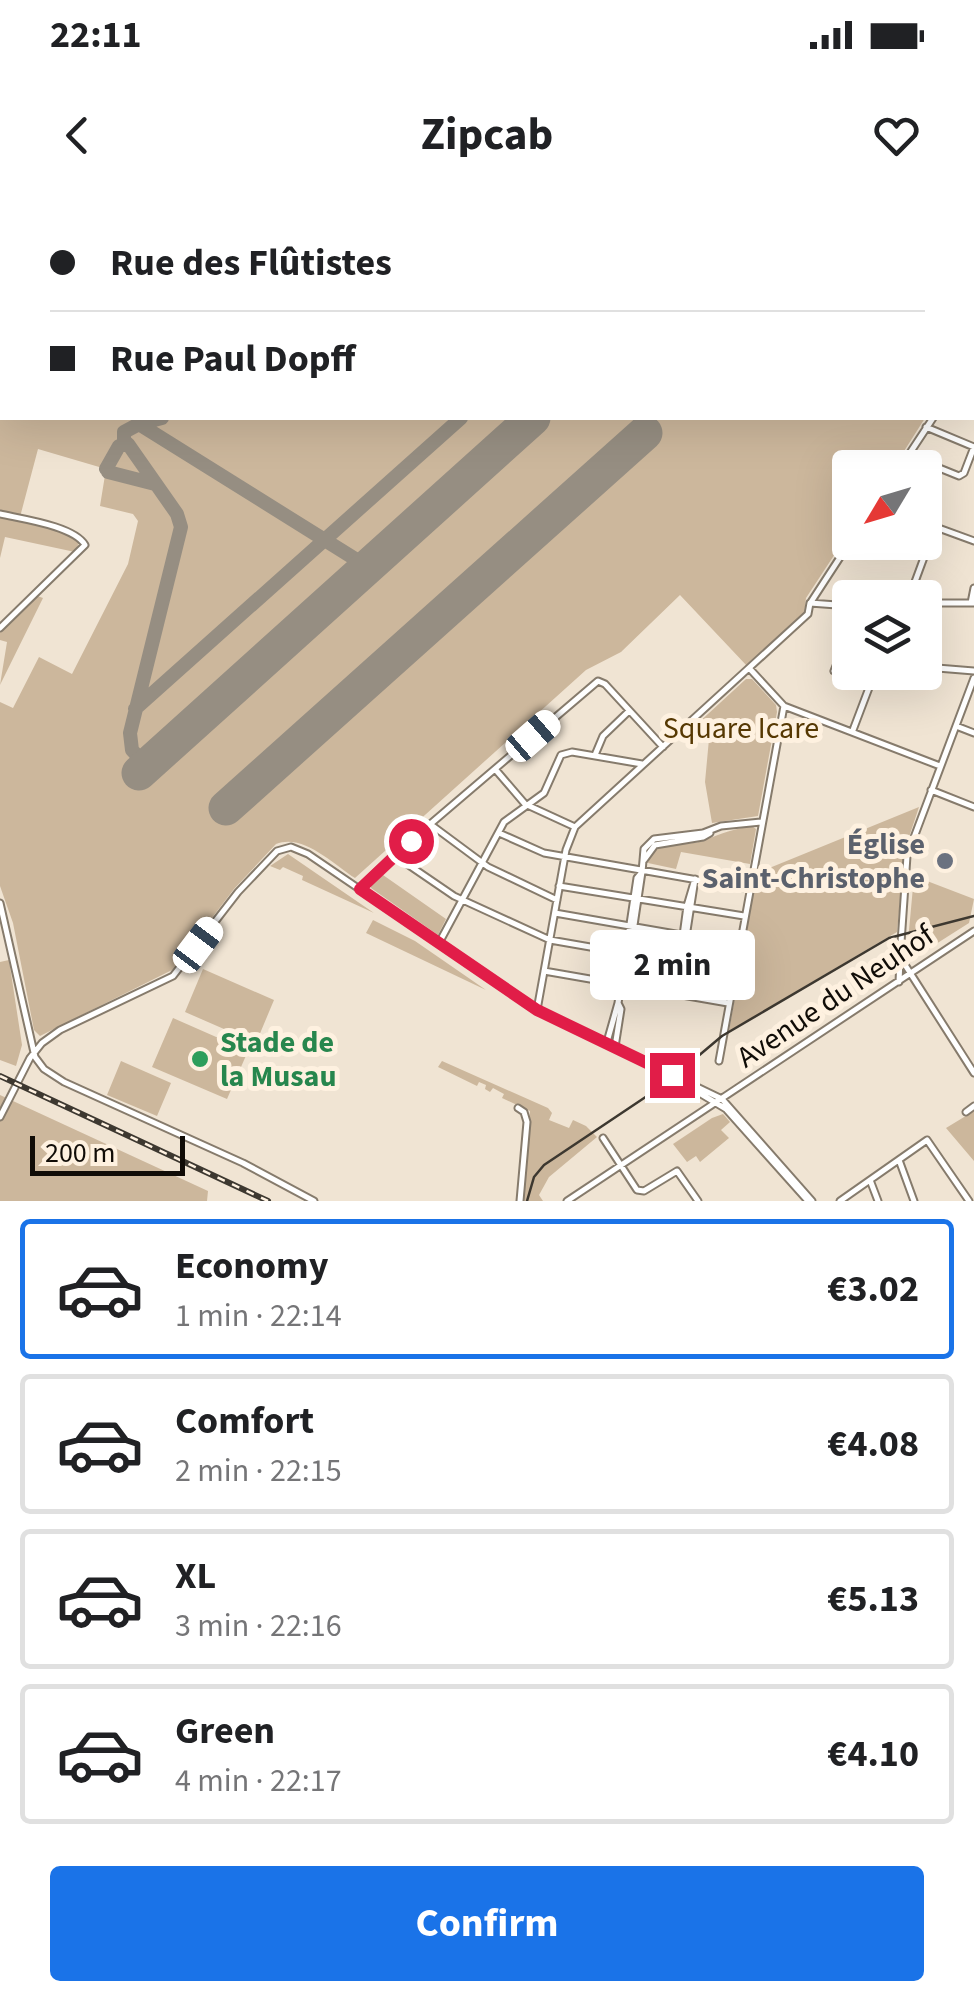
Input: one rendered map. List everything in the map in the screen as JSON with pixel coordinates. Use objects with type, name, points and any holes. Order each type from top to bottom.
[{"type":"street","points":[[911,450],[931,420]]},
{"type":"street","points":[[926,426],[974,447],[964,473],[959,476],[942,469]]},
{"type":"street","points":[[0,514],[65,530],[84,542],[83,550],[0,628]]},
{"type":"street","points":[[942,529],[974,541]]},
{"type":"street","points":[[537,1010],[569,838],[576,827],[808,614],[810,603],[838,560]]},
{"type":"street","points":[[942,604],[972,603],[974,588]]},
{"type":"street","points":[[810,603],[832,605]]},
{"type":"street","points":[[749,668],[784,706],[940,766]]},
{"type":"street","points":[[899,982],[907,856],[930,790],[971,698],[974,675],[942,670]]},
{"type":"street","points":[[360,889],[394,855],[599,680],[663,747]]},
{"type":"street","points":[[852,732],[868,690]]},
{"type":"street","points":[[719,1060],[784,706]]},
{"type":"street","points":[[595,756],[603,736],[629,710]]},
{"type":"street","points":[[956,726],[974,733]]},
{"type":"street","points":[[439,943],[498,832],[509,816],[544,793],[561,755],[572,752],[644,764]]},
{"type":"street","points":[[495,769],[528,806],[576,827]]},
{"type":"street","points":[[930,790],[974,807]]},
{"type":"street","points":[[606,1043],[622,985],[637,878],[644,860],[655,845],[702,838],[720,826],[761,822]]},
{"type":"street","points":[[430,824],[482,862],[557,900]]},
{"type":"street","points":[[498,832],[539,852],[749,888]]},
{"type":"street","points":[[0,1117],[34,1053],[60,1030],[173,976],[238,892],[277,851],[298,848],[537,1010],[719,1101],[810,1201]]},
{"type":"street","points":[[394,855],[462,900],[550,940],[734,972]]},
{"type":"street","points":[[674,994],[695,880]]},
{"type":"street","points":[[560,886],[744,916]]},
{"type":"street","points":[[0,903],[34,1053],[44,1069],[64,1082],[243,1162],[314,1201]]},
{"type":"street","points":[[555,913],[739,945]]},
{"type":"street","name":"Avenue du Neuhof","points":[[569,1200],[974,931]]},
{"type":"street","points":[[900,957],[974,1073]]},
{"type":"street","points":[[544,971],[729,1003]]},
{"type":"street","points":[[616,1047],[618,1003]]},
{"type":"street","points":[[966,1112],[974,1106]]},
{"type":"street","points":[[518,1108],[528,1122],[520,1201]]},
{"type":"street","points":[[602,1138],[635,1188],[644,1190],[676,1171],[698,1201]]},
{"type":"street","points":[[840,1201],[927,1140],[969,1201]]},
{"type":"street","points":[[899,1160],[914,1201]]},
{"type":"street","points":[[870,1180],[878,1201]]},
{"type":"green space","points":[[0,420],[924,420],[905,450],[832,450],[832,558],[806,598],[804,615],[747,666],[680,595],[621,652],[586,670],[355,878],[307,846],[276,844],[234,889],[172,970],[40,1036],[34,1030],[13,923],[0,886],[0,702],[13,708],[39,657],[72,674],[128,564],[138,521],[133,514],[100,506],[106,469],[38,449],[20,517],[82,536],[75,552],[5,537],[0,558]]},
{"type":"green space","points":[[32,594],[43,598],[0,685],[7,642],[0,640],[0,632]]},
{"type":"green space","name":"Square Icare","points":[[746,679],[752,679],[776,705],[777,712],[758,816],[712,823],[705,782],[709,739],[696,725]]},
{"type":"green space","points":[[919,807],[905,849],[897,932],[729,1031],[757,873]]},
{"type":"green space","points":[[752,826],[756,829],[750,864],[681,852],[676,869],[648,863],[650,854],[663,847],[698,842]]},
{"type":"green space","points":[[288,854],[374,913],[302,880],[303,876],[270,866]]},
{"type":"green space","points":[[383,875],[446,919],[438,935],[371,888]]},
{"type":"green space","points":[[914,876],[974,899],[969,923],[906,963]]},
{"type":"green space","points":[[373,920],[415,941],[486,990],[366,933]]},
{"type":"green space","points":[[9,960],[22,1045],[16,1066],[0,1060],[0,962]]},
{"type":"green space","points":[[203,969],[274,1000],[256,1043],[185,1012]]},
{"type":"green space","name":"Stade de la Musau","points":[[173,1018],[248,1051],[227,1099],[152,1067]]},
{"type":"green space","points":[[121,1061],[171,1083],[157,1116],[107,1095]]},
{"type":"green space","points":[[442,1061],[548,1108],[552,1113],[549,1120],[569,1128],[573,1120],[597,1137],[549,1177],[539,1195],[543,1201],[521,1201],[530,1111],[502,1098],[504,1094],[493,1088],[490,1092],[486,1085],[479,1082],[477,1086],[438,1067]]},
{"type":"green space","points":[[0,1095],[208,1191],[207,1201],[0,1201]]},
{"type":"green space","points":[[974,1111],[974,1161],[946,1128]]},
{"type":"green space","points":[[723,1114],[730,1122],[721,1130],[729,1138],[700,1162],[696,1156],[687,1162],[673,1144]]},
{"type":"taxiway","points":[[124,443],[124,432],[154,420]]},
{"type":"taxiway","points":[[135,709],[459,420]]},
{"type":"taxiway","points":[[139,424],[368,567]]},
{"type":"taxiway","points":[[106,469],[119,446],[128,444],[177,514],[181,527],[130,733],[132,750],[147,766]]},
{"type":"taxiway","points":[[108,472],[155,484]]},
{"type":"runway","points":[[139,773],[531,420]]},
{"type":"runway","points":[[226,808],[645,433]]},
{"type":"tram line","points":[[527,1201],[534,1177],[544,1165],[665,1084],[722,1036],[889,938],[974,916]]},
{"type":"railway","points":[[0,1076],[268,1201]]},
{"type":"place","name":"Église Saint-Christophe","points":[[945,861]]},
{"type":"place","name":"Stade de la Musau","points":[[200,1059]]},
{"type":"route","points":[[411,841],[360,889],[537,1010],[672,1075]]}]
